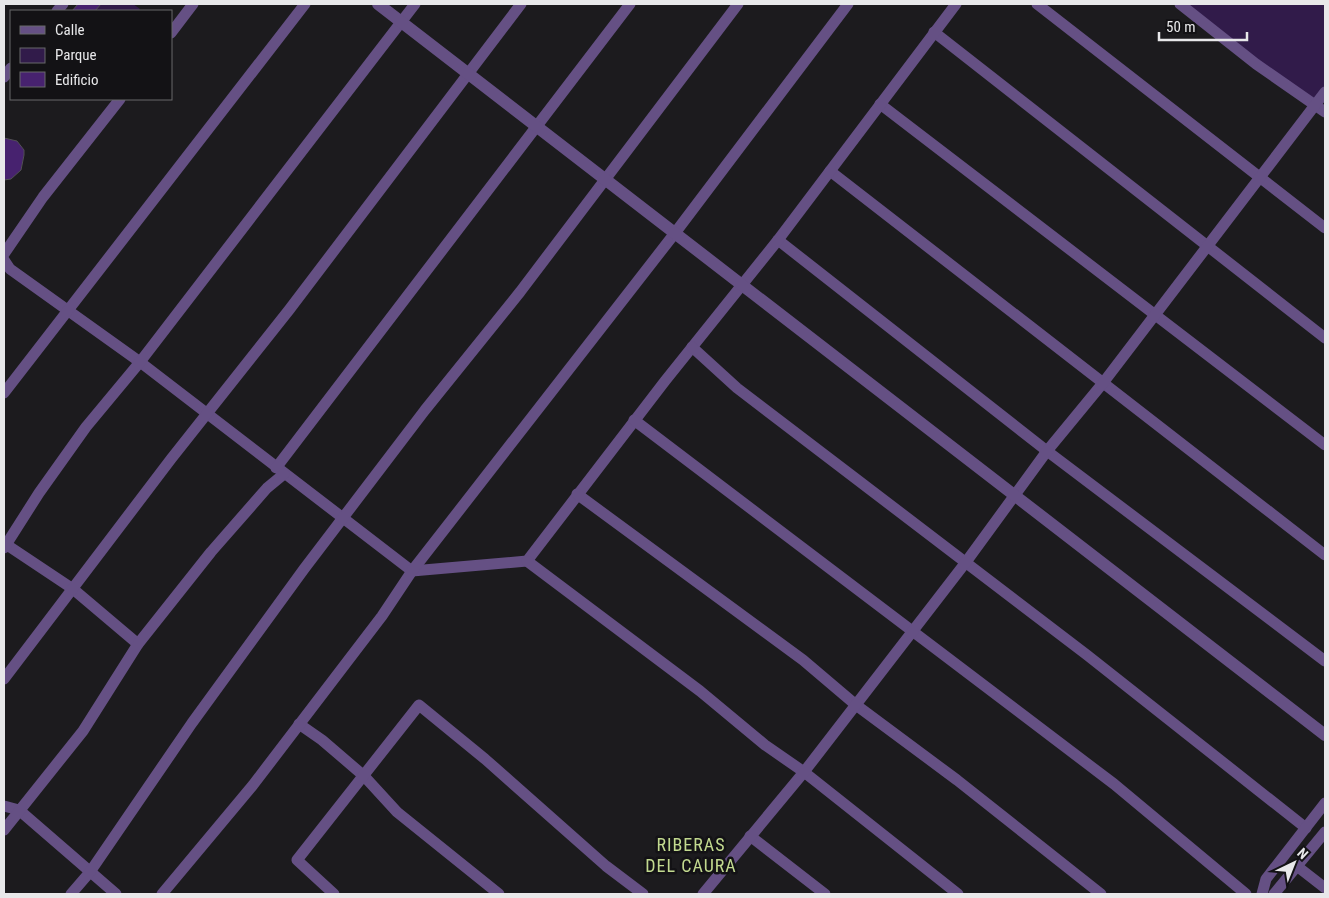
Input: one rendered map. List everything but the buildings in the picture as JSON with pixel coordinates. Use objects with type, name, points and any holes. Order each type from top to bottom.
[{"type":"street","points":[[172,32],[193,4]]},
{"type":"street","points":[[4,393],[304,4]]},
{"type":"street","points":[[378,4],[1325,735]]},
{"type":"street","points":[[138,644],[73,589],[5,545],[38,494],[86,427],[140,362],[415,4]]},
{"type":"street","points":[[4,679],[171,459],[208,416],[520,4]]},
{"type":"street","points":[[4,830],[83,731],[138,644],[211,552],[267,488],[536,126],[630,4]]},
{"type":"street","points":[[71,894],[90,872],[192,724],[304,569],[606,180],[738,4]]},
{"type":"street","points":[[162,894],[253,785],[382,616],[412,571],[674,233],[848,4]]},
{"type":"street","points":[[527,561],[634,420],[778,240],[956,4]]},
{"type":"street","points":[[1037,4],[1325,228]]},
{"type":"street","points":[[1180,4],[1256,64],[1325,112]]},
{"type":"street","points":[[934,32],[1325,338]]},
{"type":"street","points":[[707,893],[750,836],[804,772],[856,705],[966,562],[1047,451],[1103,383],[1325,92]]},
{"type":"street","points":[[4,254],[43,197],[119,100]]},
{"type":"street","points":[[880,104],[1156,313],[1325,445]]},
{"type":"street","points":[[830,171],[1325,554]]},
{"type":"street","points":[[778,240],[1047,451],[1325,661]]},
{"type":"street","points":[[4,260],[10,269],[140,362],[343,520],[412,571],[527,561],[700,691],[765,745],[804,772],[958,894]]},
{"type":"street","points":[[692,347],[737,388],[1211,751],[1306,828]]},
{"type":"street","points":[[634,420],[1114,784],[1246,894]]},
{"type":"street","points":[[577,494],[746,616],[803,660],[856,705],[957,780],[1101,894]]},
{"type":"street","points":[[334,894],[297,860],[419,705],[485,759],[606,866],[643,894]]},
{"type":"street","points":[[299,724],[322,740],[364,776],[397,812],[499,894]]},
{"type":"street","points":[[1262,894],[1266,879],[1325,803]]},
{"type":"street","points":[[4,806],[19,810],[116,894]]},
{"type":"street","points":[[1274,894],[1325,832]]},
{"type":"street","points":[[750,836],[825,894]]},
{"type":"street","points":[[1298,867],[1325,888]]},
{"type":"green space","points":[[101,4],[133,4],[140,9],[139,10],[96,10]]},
{"type":"green space","points":[[1183,4],[1325,4],[1325,92],[1316,104]]},
{"type":"district","name":"RIBERAS DEL CAURA","points":[[691,854]]}]
